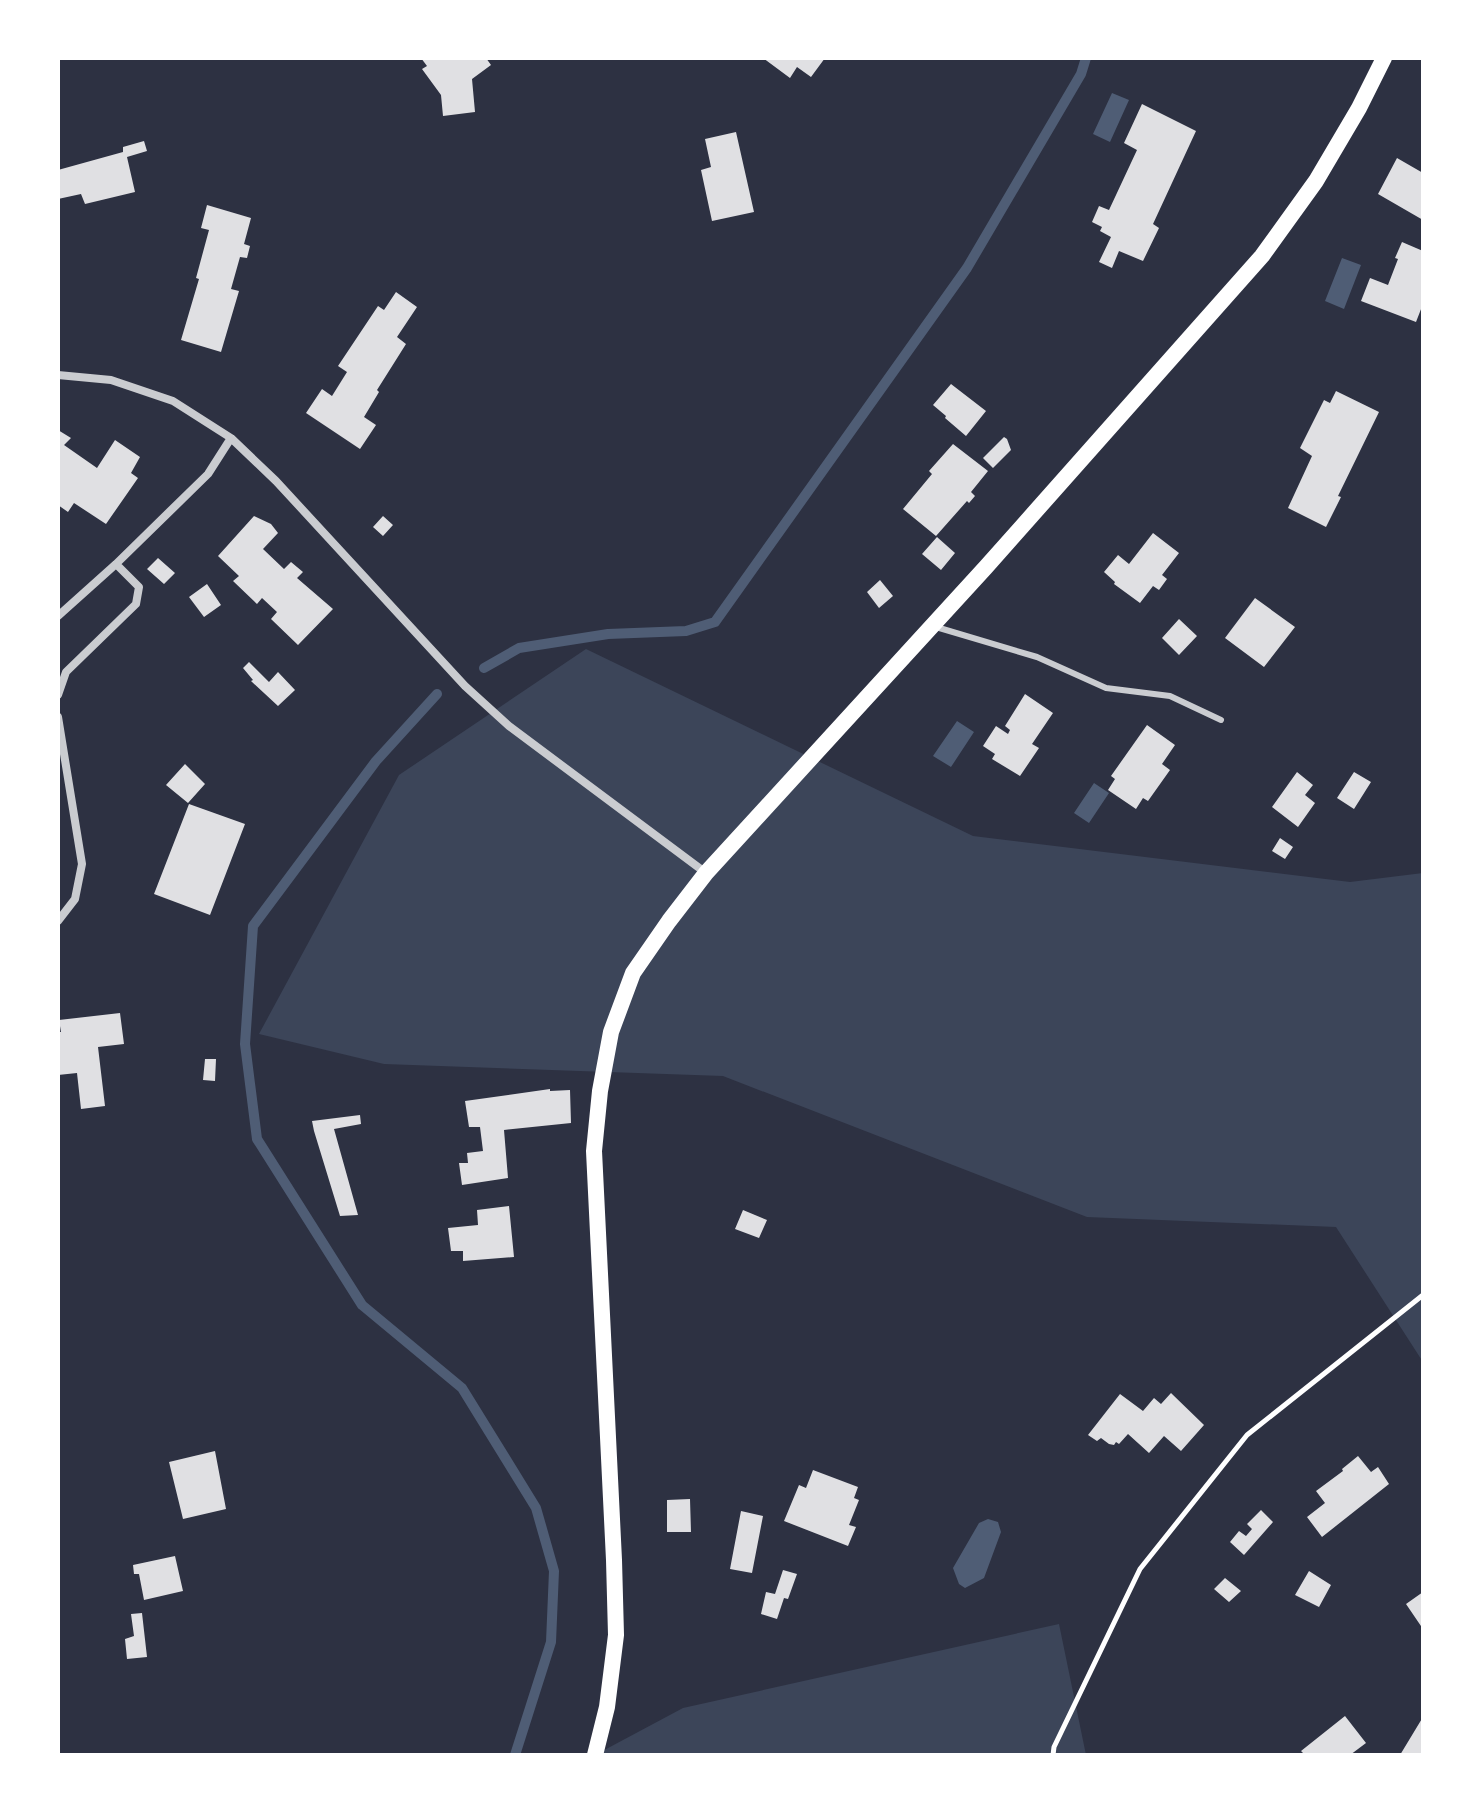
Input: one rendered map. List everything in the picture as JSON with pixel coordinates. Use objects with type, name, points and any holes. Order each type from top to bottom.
[{"type":"main road","points":[[595,1755],[607,1707],[616,1635],[594,1151],[600,1091],[611,1032],[633,973],[706,873],[932,626],[1262,256],[1316,181],[1384,58]]},
{"type":"street","points":[[58,375],[111,380],[173,401],[231,438],[276,481],[465,686],[509,726],[706,873]]},
{"type":"street","points":[[58,616],[208,474],[231,438]]},
{"type":"street","points":[[58,695],[66,672],[136,604],[139,587],[116,564]]},
{"type":"street","points":[[58,717],[82,864],[75,899],[58,921]]},
{"type":"lane","points":[[932,626],[1037,657],[1106,688],[1170,696],[1221,720]]},
{"type":"path","points":[[1053,1755],[1054,1747],[1140,1569],[1247,1435],[1423,1295]]},
{"type":"shaded area","points":[[1112,93],[1129,100],[1110,142],[1093,134]]},
{"type":"shaded area","points":[[1342,258],[1361,265],[1344,309],[1325,301]]},
{"type":"shaded area","points":[[586,649],[973,836],[1350,882],[1423,873],[1423,1362],[1336,1227],[1087,1217],[723,1076],[384,1064],[259,1034],[399,775]]},
{"type":"shaded area","points":[[957,721],[974,732],[951,767],[933,756]]},
{"type":"shaded area","points":[[1094,783],[1109,793],[1089,823],[1074,813]]},
{"type":"shaded area","points":[[988,1519],[998,1522],[1001,1532],[984,1578],[965,1588],[959,1584],[953,1568],[979,1523]]},
{"type":"shaded area","points":[[1059,1624],[1086,1755],[595,1755],[683,1708]]},
{"type":"building","points":[[421,58],[486,58],[491,65],[472,79],[475,112],[443,116],[441,95],[422,69],[427,66]]},
{"type":"building","points":[[763,58],[825,58],[811,77],[797,67],[790,78]]},
{"type":"building","points":[[1142,104],[1196,131],[1153,224],[1159,228],[1143,261],[1119,251],[1112,268],[1099,262],[1111,237],[1092,222],[1099,206],[1109,210],[1137,150],[1124,143]]},
{"type":"building","points":[[736,132],[754,212],[712,221],[701,170],[711,167],[705,139]]},
{"type":"building","points":[[144,141],[147,151],[127,157],[135,192],[85,204],[81,194],[58,199],[58,170],[123,152],[123,147]]},
{"type":"building","points":[[1397,158],[1423,173],[1423,220],[1378,194]]},
{"type":"building","points":[[207,205],[251,218],[244,244],[250,246],[247,258],[240,257],[231,289],[239,291],[221,352],[181,340],[209,230],[201,228]]},
{"type":"building","points":[[1402,242],[1423,251],[1423,304],[1416,322],[1361,301],[1370,278],[1388,285]]},
{"type":"building","points":[[396,292],[417,307],[397,337],[406,344],[364,417],[376,425],[360,449],[306,413],[322,389],[332,396],[347,372],[338,366],[378,306],[384,310]]},
{"type":"building","points":[[951,384],[986,411],[966,436],[933,405]]},
{"type":"building","points":[[1336,391],[1379,412],[1326,527],[1288,508],[1312,456],[1300,448],[1324,400],[1330,403]]},
{"type":"building","points":[[58,430],[71,438],[64,445],[97,468],[115,440],[140,457],[131,473],[138,478],[106,524],[74,503],[68,512],[58,505]]},
{"type":"building","points":[[1004,437],[1011,450],[993,468],[983,458]]},
{"type":"building","points":[[953,444],[988,471],[971,492],[975,496],[936,536],[903,509],[932,474],[929,471]]},
{"type":"building","points":[[254,516],[271,524],[278,533],[263,549],[284,569],[291,562],[303,572],[297,578],[333,609],[298,645],[271,619],[277,612],[262,598],[257,604],[233,581],[239,576],[218,556]]},
{"type":"building","points":[[383,516],[393,525],[383,536],[373,527]]},
{"type":"building","points":[[1153,533],[1179,553],[1162,575],[1167,579],[1159,590],[1153,586],[1140,603],[1114,584],[1104,572],[1118,555],[1129,564]]},
{"type":"building","points":[[937,537],[955,553],[941,570],[922,554]]},
{"type":"building","points":[[158,558],[175,573],[164,584],[147,569]]},
{"type":"building","points":[[880,580],[893,596],[879,608],[867,592]]},
{"type":"building","points":[[207,584],[221,605],[204,617],[189,597]]},
{"type":"building","points":[[1255,598],[1295,627],[1264,667],[1225,638]]},
{"type":"building","points":[[1179,619],[1197,636],[1179,655],[1162,638]]},
{"type":"building","points":[[249,662],[269,682],[278,672],[295,690],[278,706],[251,681],[243,668]]},
{"type":"building","points":[[1025,694],[1053,713],[1032,744],[1039,748],[1020,776],[992,759],[995,754],[983,746],[996,726],[1008,734],[1010,730],[1005,726]]},
{"type":"building","points":[[1147,725],[1175,745],[1162,764],[1170,770],[1148,801],[1143,798],[1136,809],[1108,790],[1115,779],[1111,776]]},
{"type":"building","points":[[185,764],[205,784],[188,803],[166,785]]},
{"type":"building","points":[[1297,772],[1313,785],[1305,795],[1315,803],[1298,827],[1272,807]]},
{"type":"building","points":[[1354,772],[1371,782],[1354,809],[1337,798]]},
{"type":"building","points":[[189,804],[245,824],[210,915],[154,894]]},
{"type":"building","points":[[1280,838],[1293,847],[1285,859],[1272,851]]},
{"type":"building","points":[[120,1013],[124,1044],[98,1047],[105,1106],[81,1109],[77,1073],[58,1075],[59,1020]]},
{"type":"building","points":[[205,1059],[216,1059],[215,1081],[203,1080]]},
{"type":"building","points":[[550,1089],[570,1090],[571,1123],[504,1130],[508,1178],[462,1185],[459,1163],[468,1163],[467,1153],[483,1151],[480,1127],[469,1127],[465,1101]]},
{"type":"building","points":[[360,1115],[361,1124],[334,1129],[358,1215],[340,1216],[312,1121]]},
{"type":"building","points":[[509,1206],[514,1257],[463,1261],[463,1251],[451,1251],[448,1228],[478,1225],[477,1210]]},
{"type":"building","points":[[743,1210],[767,1220],[759,1238],[735,1229]]},
{"type":"building","points":[[1171,1393],[1204,1425],[1181,1451],[1164,1436],[1149,1453],[1128,1434],[1114,1445],[1088,1435],[1120,1394],[1143,1411],[1154,1398],[1161,1404]]},
{"type":"building","points":[[215,1451],[226,1509],[183,1519],[169,1462]]},
{"type":"building","points":[[1358,1456],[1371,1472],[1378,1467],[1389,1484],[1322,1537],[1307,1517],[1325,1503],[1316,1491]]},
{"type":"building","points":[[813,1470],[858,1487],[854,1498],[859,1500],[849,1525],[856,1527],[848,1546],[784,1521],[799,1485],[806,1488]]},
{"type":"building","points":[[690,1499],[691,1532],[667,1532],[667,1500]]},
{"type":"building","points":[[1261,1510],[1273,1522],[1244,1555],[1230,1542],[1239,1531],[1246,1536],[1252,1529],[1247,1524]]},
{"type":"building","points":[[741,1511],[763,1516],[752,1573],[730,1569]]},
{"type":"building","points":[[175,1556],[183,1591],[144,1600],[139,1574],[134,1574],[133,1565]]},
{"type":"building","points":[[783,1570],[797,1574],[777,1619],[761,1614],[766,1592],[775,1594]]},
{"type":"building","points":[[1309,1571],[1331,1585],[1319,1607],[1295,1595]]},
{"type":"building","points":[[1225,1578],[1241,1591],[1229,1602],[1214,1589]]},
{"type":"building","points":[[1423,1592],[1423,1629],[1406,1604]]},
{"type":"building","points":[[142,1613],[147,1657],[127,1659],[125,1639],[134,1636],[131,1614]]},
{"type":"building","points":[[1345,1716],[1366,1743],[1350,1755],[1305,1755],[1301,1751]]},
{"type":"building","points":[[1423,1717],[1423,1755],[1400,1755]]},
{"type":"waterway","points":[[484,668],[519,648],[608,634],[686,631],[715,622],[967,268],[1081,74],[1086,58]]},
{"type":"waterway","points":[[437,694],[376,761],[253,926],[245,1044],[257,1139],[362,1305],[462,1388],[536,1508],[554,1571],[551,1642],[515,1755]]}]
